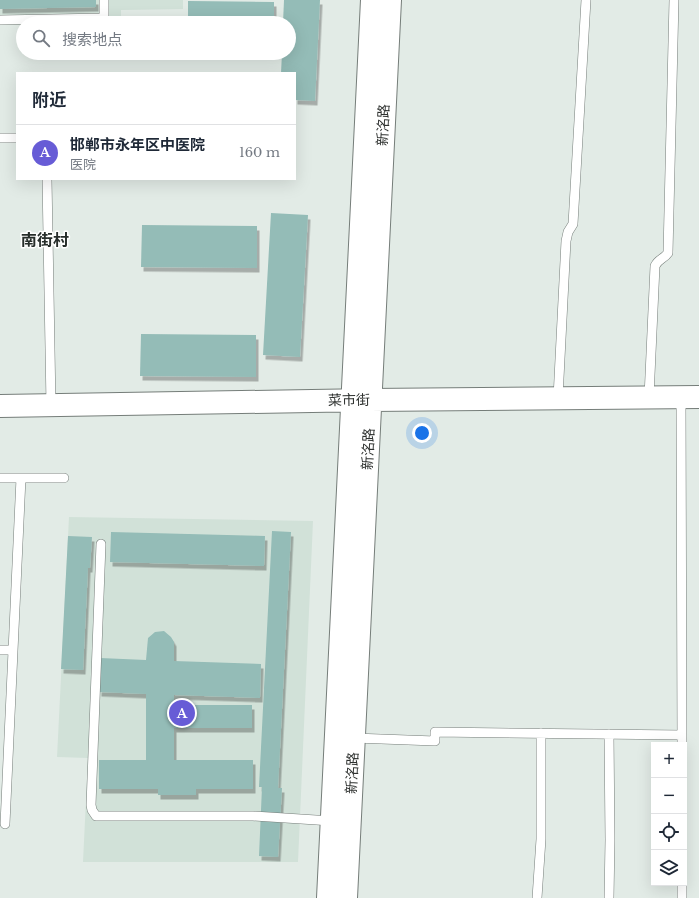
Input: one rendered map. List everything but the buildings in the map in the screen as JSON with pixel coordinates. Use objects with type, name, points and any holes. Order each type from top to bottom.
[{"type":"main road","name":"新洺路","points":[[346,898],[354,738],[361,400],[372,0]]},
{"type":"main road","name":"新洺路","points":[[328,898],[361,400],[390,0]]},
{"type":"main road","name":"菜市街","points":[[0,406],[361,400],[690,397]]},
{"type":"lane","points":[[104,0],[104,16]]},
{"type":"lane","points":[[558,398],[566,241],[568,232],[573,224],[586,0]]},
{"type":"lane","points":[[649,397],[655,266],[658,260],[666,256],[668,252],[674,0]]},
{"type":"lane","points":[[0,20],[16,20]]},
{"type":"lane","points":[[0,138],[16,138]]},
{"type":"lane","points":[[47,180],[51,405]]},
{"type":"lane","points":[[682,742],[690,397]]},
{"type":"lane","points":[[0,478],[64,478]]},
{"type":"lane","points":[[5,824],[21,478]]},
{"type":"lane","points":[[101,544],[92,805],[92,810],[96,816],[253,816],[332,821]]},
{"type":"lane","points":[[0,650],[12,650]]},
{"type":"lane","points":[[354,738],[435,741],[435,732],[682,735]]},
{"type":"lane","points":[[537,898],[541,839],[541,734]]},
{"type":"lane","points":[[608,898],[610,840],[609,734]]},
{"type":"lane","points":[[682,886],[682,898]]},
{"type":"shaded area","points":[[0,0],[183,0],[183,9],[121,10],[121,16],[16,16],[16,25],[0,25]]},
{"type":"shaded area","points":[[69,517],[313,521],[298,862],[83,862],[88,758],[57,757]]},
{"type":"place","name":"邯郸市永年区中医院","points":[[182,713]]},
{"type":"district","name":"南街村","points":[[45,240]]}]
